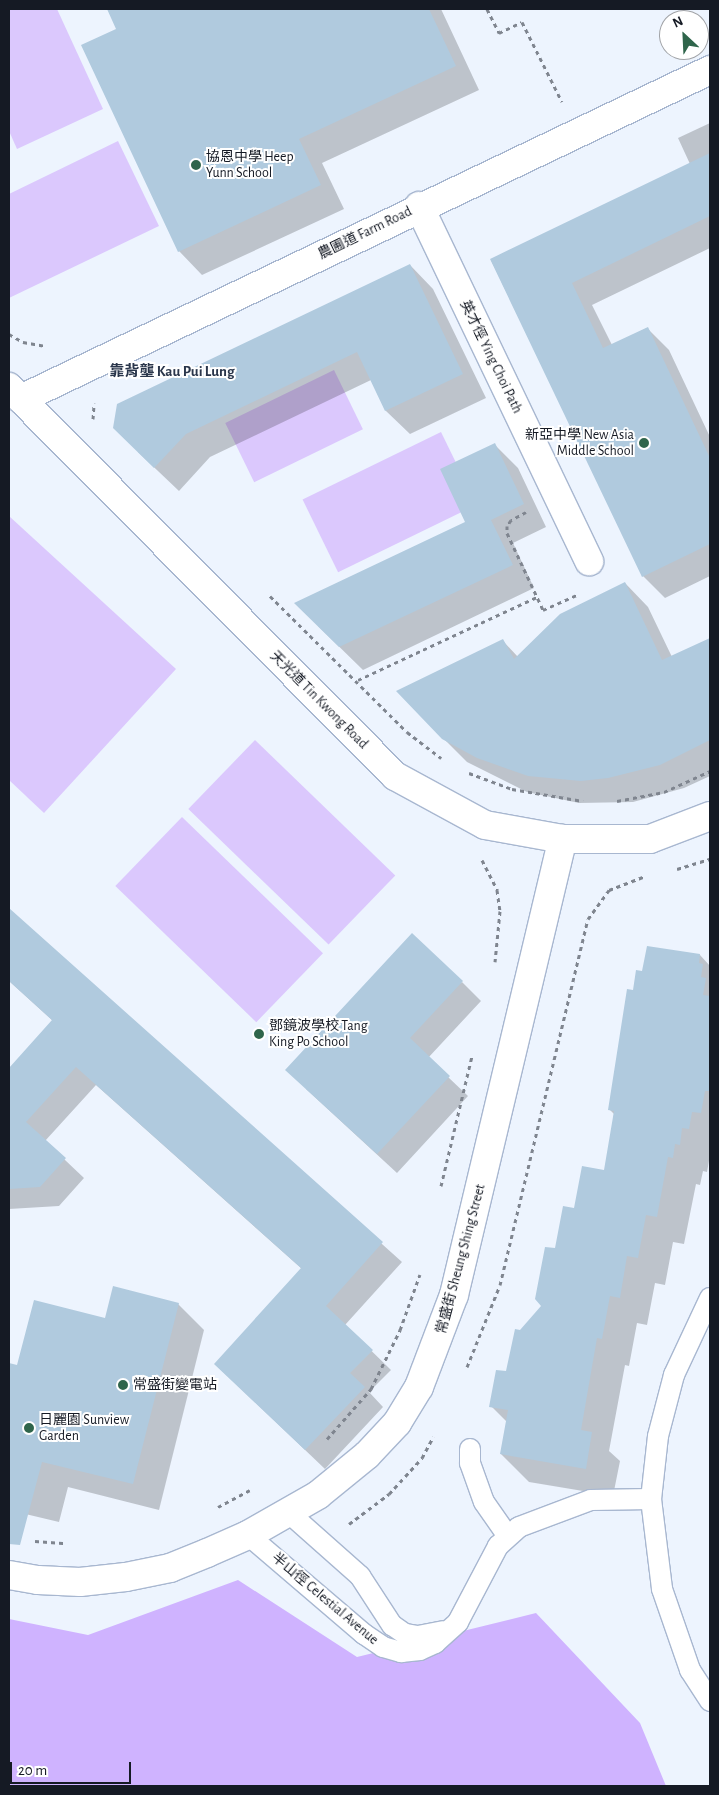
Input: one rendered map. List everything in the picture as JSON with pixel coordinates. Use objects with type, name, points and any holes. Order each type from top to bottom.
[{"type":"street","name":"農圃道 Farm Road","points":[[15,393],[710,70]]},
{"type":"street","name":"英才徑 Ying Choi Path","points":[[419,206],[589,562]]},
{"type":"street","name":"天光道 Tin Kwong Road","points":[[15,393],[395,776],[485,825],[563,839],[650,839],[710,816]]},
{"type":"street","name":"常盛街 Sheung Shing Street","points":[[9,1575],[38,1580],[80,1582],[126,1577],[170,1568],[248,1535],[289,1513],[345,1474],[396,1423],[419,1387],[440,1340],[454,1295],[563,839]]},
{"type":"lane","points":[[710,1298],[674,1375],[658,1436],[652,1499],[662,1589],[690,1670],[710,1701]]},
{"type":"lane","points":[[470,1449],[470,1464],[484,1502],[507,1535]]},
{"type":"lane","name":"半山徑 Celestial Avenue","points":[[248,1535],[383,1647],[401,1652],[420,1650],[435,1643],[458,1622],[507,1535],[535,1518],[574,1504],[608,1499],[652,1499]]},
{"type":"lane","name":"半山徑 Celestial Avenue","points":[[289,1513],[360,1576],[382,1612],[405,1634],[434,1635],[458,1622]]},
{"type":"path","points":[[487,9],[499,33],[522,22],[562,103]]},
{"type":"path","points":[[94,423],[96,400]]},
{"type":"path","points":[[528,508],[511,520],[506,526],[506,533],[543,610],[584,592]]},
{"type":"path","points":[[267,593],[358,680],[407,732],[447,761]]},
{"type":"path","points":[[358,680],[537,598]]},
{"type":"path","points":[[461,769],[512,789],[553,798],[590,802]]},
{"type":"path","points":[[610,801],[629,801],[664,792],[710,771]]},
{"type":"path","points":[[479,855],[498,890],[499,938],[494,964]]},
{"type":"path","points":[[440,1193],[474,1050]]},
{"type":"path","points":[[324,1442],[371,1390],[400,1330],[422,1269]]},
{"type":"path","points":[[213,1509],[256,1487]]},
{"type":"path","points":[[27,1541],[72,1544]]},
{"type":"shaded area","points":[[9,9],[57,9],[103,109],[17,149],[9,131]]},
{"type":"shaded area","points":[[118,141],[159,226],[9,298],[9,194]]},
{"type":"shaded area","points":[[334,370],[363,429],[254,482],[225,423]]},
{"type":"shaded area","points":[[441,432],[477,505],[338,572],[303,500]]},
{"type":"shaded area","points":[[9,516],[176,669],[44,813],[9,780]]},
{"type":"shaded area","points":[[255,740],[395,875],[329,945],[188,809]]},
{"type":"shaded area","points":[[182,817],[323,953],[256,1022],[115,886]]},
{"type":"shaded area","points":[[238,1580],[357,1657],[536,1613],[640,1723],[666,1786],[9,1786],[9,1619],[88,1635]]},
{"type":"building","points":[[107,9],[429,9],[456,66],[299,139],[321,185],[178,252],[81,45],[116,29]]},
{"type":"building","points":[[710,153],[710,216],[572,283],[603,348],[648,327],[710,458],[710,544],[642,577],[490,259]]},
{"type":"building","points":[[410,264],[463,374],[385,411],[357,352],[186,434],[154,468],[113,428],[117,404]]},
{"type":"building","points":[[495,443],[524,504],[491,520],[513,565],[339,647],[294,603],[465,522],[440,469]]},
{"type":"building","points":[[625,582],[662,660],[710,638],[710,740],[660,765],[608,778],[581,781],[528,776],[477,758],[442,739],[396,691],[503,639],[514,659],[560,614]]},
{"type":"building","points":[[9,908],[383,1242],[326,1306],[373,1350],[350,1373],[365,1387],[305,1450],[214,1364],[301,1268],[76,1067],[26,1122],[66,1158],[40,1187],[9,1189],[9,1068],[52,1020],[9,981]]},
{"type":"building","points":[[412,933],[463,981],[410,1038],[450,1076],[377,1154],[285,1070]]},
{"type":"building","points":[[647,946],[700,954],[699,963],[703,964],[701,977],[706,978],[703,995],[710,996],[710,1091],[705,1091],[701,1113],[692,1112],[689,1129],[682,1128],[680,1145],[675,1144],[673,1158],[668,1157],[657,1217],[646,1215],[638,1258],[627,1256],[620,1298],[610,1296],[602,1339],[597,1338],[581,1430],[592,1432],[586,1469],[500,1454],[508,1410],[489,1407],[496,1370],[506,1371],[515,1329],[520,1330],[541,1306],[535,1299],[545,1247],[555,1248],[563,1206],[574,1208],[582,1166],[604,1170],[614,1111],[608,1110],[627,989],[633,990],[636,970],[642,971]]},
{"type":"building","points":[[113,1286],[179,1303],[133,1484],[42,1462],[20,1545],[9,1544],[9,1363],[17,1365],[34,1300],[105,1318]]},
{"type":"place","name":"協恩中學 Heep Yunn School","points":[[196,165]]},
{"type":"place","name":"新亞中學 New Asia Middle School","points":[[644,443]]},
{"type":"place","name":"鄧鏡波學校 Tang King Po School","points":[[259,1034]]},
{"type":"place","name":"常盛街變電站","points":[[123,1385]]},
{"type":"place","name":"日麗園 Sunview Garden","points":[[29,1428]]},
{"type":"district","name":"靠背壟 Kau Pui Lung","points":[[172,372]]}]
